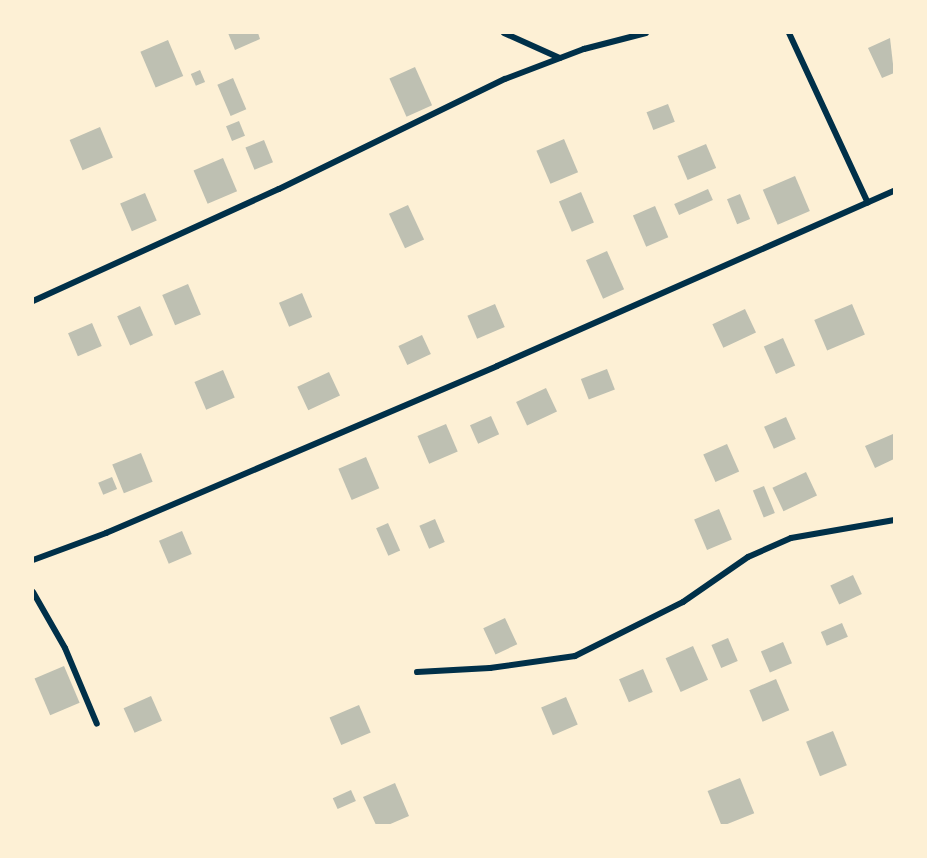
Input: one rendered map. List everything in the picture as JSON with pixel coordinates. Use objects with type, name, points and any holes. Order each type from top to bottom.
[{"type":"street","points":[[504,33],[560,58]]},
{"type":"street","points":[[33,301],[279,189],[505,79],[560,58],[646,33]]},
{"type":"street","points":[[789,33],[868,203]]},
{"type":"street","points":[[33,560],[455,384],[894,191]]},
{"type":"street","points":[[417,672],[490,668],[575,656],[683,602],[748,557],[791,538],[894,520]]},
{"type":"street","points":[[33,592],[65,648],[97,724]]},
{"type":"building","points":[[228,33],[258,33],[260,39],[235,50]]},
{"type":"building","points":[[890,38],[894,73],[882,78],[868,48]]},
{"type":"building","points":[[168,40],[183,76],[156,88],[140,52]]},
{"type":"building","points":[[415,67],[432,105],[407,117],[389,78]]},
{"type":"building","points":[[200,70],[205,82],[196,86],[191,74]]},
{"type":"building","points":[[233,78],[246,109],[231,116],[217,85]]},
{"type":"building","points":[[668,104],[675,122],[653,130],[647,112]]},
{"type":"building","points":[[239,121],[245,136],[232,141],[226,126]]},
{"type":"building","points":[[100,127],[113,157],[83,170],[70,140]]},
{"type":"building","points":[[564,139],[578,172],[550,184],[536,151]]},
{"type":"building","points":[[264,140],[273,162],[254,170],[245,147]]},
{"type":"building","points":[[706,144],[716,168],[688,180],[677,156]]},
{"type":"building","points":[[223,158],[237,191],[208,204],[194,171]]},
{"type":"building","points":[[795,176],[810,211],[778,225],[763,190]]},
{"type":"building","points":[[708,189],[713,200],[679,215],[674,204]]},
{"type":"building","points":[[581,192],[594,222],[572,232],[559,201]]},
{"type":"building","points":[[145,193],[157,221],[132,231],[120,204]]},
{"type":"building","points":[[740,194],[750,219],[737,224],[727,199]]},
{"type":"building","points":[[408,205],[424,239],[405,248],[389,214]]},
{"type":"building","points":[[655,206],[668,237],[646,247],[633,215]]},
{"type":"building","points":[[607,251],[624,289],[603,299],[586,260]]},
{"type":"building","points":[[188,284],[201,314],[175,325],[162,295]]},
{"type":"building","points":[[302,293],[312,317],[289,327],[279,303]]},
{"type":"building","points":[[495,304],[505,327],[477,339],[467,316]]},
{"type":"building","points":[[852,304],[865,334],[827,350],[814,320]]},
{"type":"building","points":[[140,306],[153,335],[130,345],[117,316]]},
{"type":"building","points":[[745,309],[756,333],[723,348],[712,324]]},
{"type":"building","points":[[92,323],[102,346],[78,356],[68,333]]},
{"type":"building","points":[[422,335],[431,354],[407,365],[398,346]]},
{"type":"building","points":[[783,338],[795,365],[776,374],[764,347]]},
{"type":"building","points":[[607,369],[615,390],[589,400],[581,379]]},
{"type":"building","points":[[223,370],[235,398],[206,410],[194,382]]},
{"type":"building","points":[[329,372],[340,396],[308,410],[297,387]]},
{"type":"building","points":[[546,388],[557,412],[527,426],[516,402]]},
{"type":"building","points":[[491,416],[499,434],[478,444],[470,425]]},
{"type":"building","points":[[786,417],[796,439],[774,449],[764,427]]},
{"type":"building","points":[[446,424],[458,452],[429,464],[417,436]]},
{"type":"building","points":[[893,434],[894,459],[875,468],[865,446]]},
{"type":"building","points":[[727,444],[739,471],[715,482],[703,455]]},
{"type":"building","points":[[141,453],[153,482],[124,493],[112,465]]},
{"type":"building","points":[[366,457],[379,488],[352,500],[338,469]]},
{"type":"building","points":[[806,472],[817,496],[783,511],[772,488]]},
{"type":"building","points":[[112,477],[117,489],[103,495],[98,483]]},
{"type":"building","points":[[764,486],[775,513],[764,517],[753,490]]},
{"type":"building","points":[[719,509],[732,539],[707,550],[694,520]]},
{"type":"building","points":[[435,519],[445,542],[429,549],[419,526]]},
{"type":"building","points":[[388,523],[400,550],[388,556],[376,528]]},
{"type":"building","points":[[182,531],[192,554],[169,564],[159,541]]},
{"type":"building","points":[[853,575],[862,594],[839,605],[830,586]]},
{"type":"building","points":[[505,618],[517,644],[496,654],[483,628]]},
{"type":"building","points":[[842,623],[848,637],[827,646],[821,632]]},
{"type":"building","points":[[728,638],[738,661],[721,668],[711,645]]},
{"type":"building","points":[[783,642],[792,663],[770,673],[761,651]]},
{"type":"building","points":[[693,646],[708,680],[681,692],[666,658]]},
{"type":"building","points":[[64,666],[80,703],[50,715],[35,679]]},
{"type":"building","points":[[643,669],[653,692],[629,702],[619,679]]},
{"type":"building","points":[[776,679],[789,710],[763,722],[749,690]]},
{"type":"building","points":[[151,696],[162,721],[135,733],[124,708]]},
{"type":"building","points":[[566,697],[578,725],[553,735],[541,708]]},
{"type":"building","points":[[359,705],[371,733],[341,745],[330,718]]},
{"type":"building","points":[[833,731],[847,765],[820,776],[806,742]]},
{"type":"building","points":[[740,778],[754,813],[721,825],[708,791]]},
{"type":"building","points":[[395,783],[409,816],[388,825],[376,825],[363,797]]},
{"type":"building","points":[[351,790],[356,801],[338,809],[333,798]]}]
